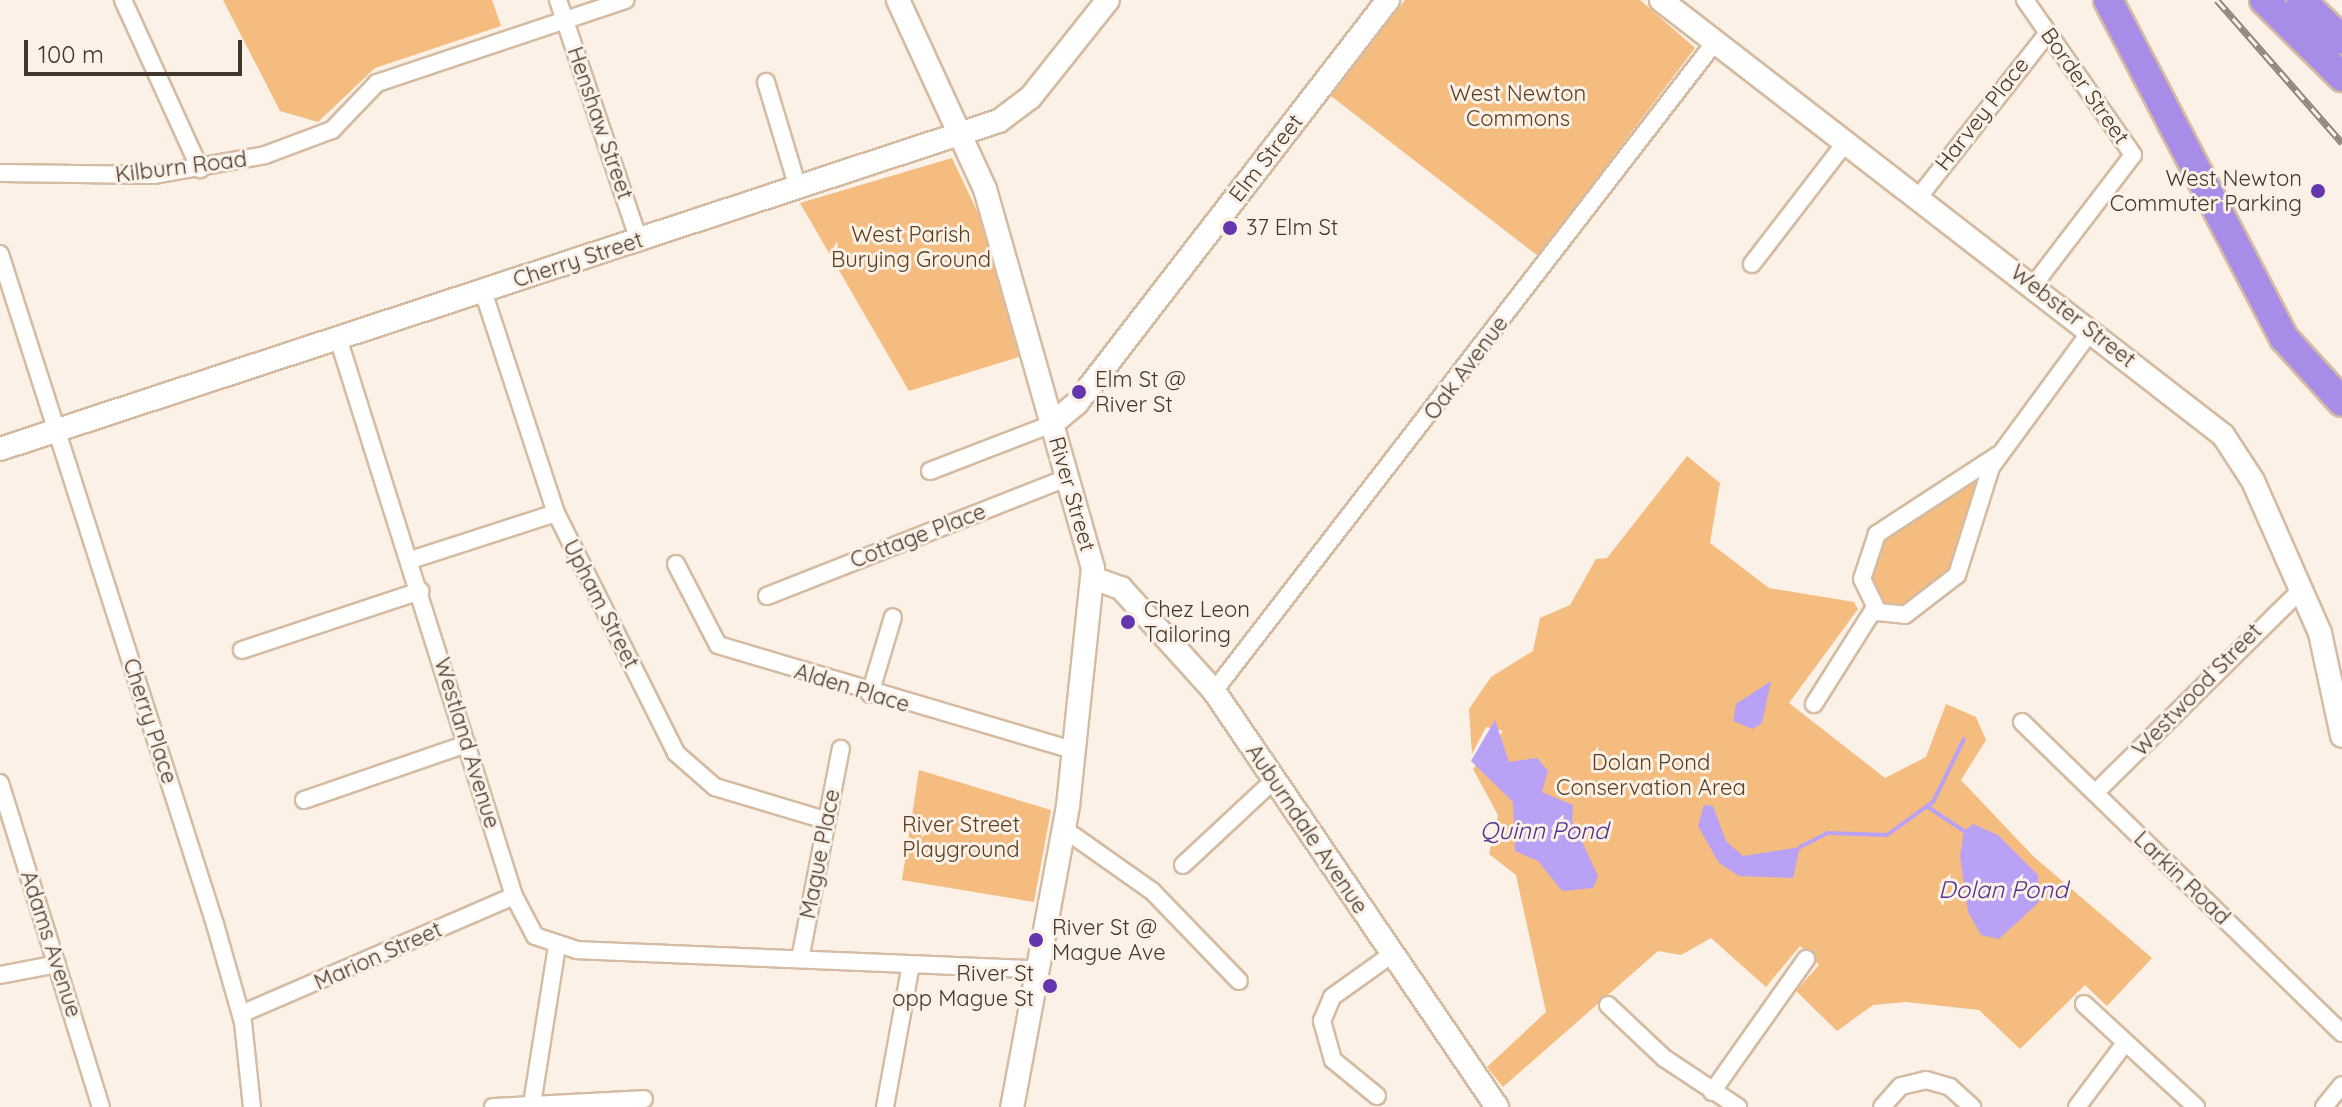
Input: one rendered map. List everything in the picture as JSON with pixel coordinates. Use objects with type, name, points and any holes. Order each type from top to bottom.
[{"type":"highway","points":[[2108,0],[2143,61],[2284,338],[2314,379],[2342,402]]},
{"type":"highway","points":[[2123,0],[2143,61]]},
{"type":"highway","points":[[2264,0],[2342,77]]},
{"type":"highway","points":[[2301,0],[2342,40]]},
{"type":"street","points":[[123,0],[200,169]]},
{"type":"street","points":[[558,0],[565,20]]},
{"type":"street","name":"Henshaw Street","points":[[625,0],[565,20],[639,240]]},
{"type":"street","name":"River Street","points":[[898,0],[965,133],[1069,477],[1093,578],[1064,829],[1012,1107]]},
{"type":"street","name":"Cherry Street","points":[[0,449],[965,133],[1025,104],[1108,0]]},
{"type":"street","name":"Elm Street","points":[[1052,424],[1072,410],[1388,0]]},
{"type":"street","name":"Webster Street","points":[[1661,0],[2228,440],[2301,590],[2327,655],[2342,736]]},
{"type":"street","name":"Border Street","points":[[2025,0],[2133,155],[2033,286]]},
{"type":"street","name":"Kilburn Road","points":[[1,174],[200,169],[313,140],[342,122],[377,83],[565,20]]},
{"type":"street","name":"Harvey Place","points":[[1918,198],[2048,33]]},
{"type":"street","name":"Oak Avenue","points":[[1214,691],[1715,42]]},
{"type":"street","points":[[766,82],[798,188]]},
{"type":"street","points":[[1752,264],[1846,142]]},
{"type":"street","name":"Cherry Place","points":[[0,254],[4,278],[57,430],[241,1014],[252,1107]]},
{"type":"street","name":"Upham Street","points":[[483,291],[556,513],[685,765],[723,790],[825,820]]},
{"type":"street","points":[[1874,609],[1905,615],[1957,575],[1998,455],[2091,331]]},
{"type":"street","name":"Westland Avenue","points":[[338,338],[411,560],[514,896],[530,931],[557,947]]},
{"type":"street","points":[[930,471],[1052,424]]},
{"type":"street","points":[[1814,704],[1874,609],[1863,572],[1877,534],[1998,455]]},
{"type":"street","name":"Cottage Place","points":[[767,596],[1069,477]]},
{"type":"street","points":[[411,560],[556,513]]},
{"type":"street","name":"Alden Place","points":[[676,564],[718,645],[870,694],[1075,751]]},
{"type":"street","name":"Auburndale Avenue","points":[[1093,578],[1121,588],[1214,691],[1497,1107]]},
{"type":"street","name":"Westwood Street","points":[[2095,793],[2301,590]]},
{"type":"street","points":[[242,650],[420,591]]},
{"type":"street","points":[[870,694],[893,617]]},
{"type":"street","name":"Larkin Road","points":[[2022,722],[2342,1033]]},
{"type":"street","points":[[304,800],[467,744]]},
{"type":"street","name":"Mague Place","points":[[800,959],[841,749]]},
{"type":"street","points":[[1183,865],[1274,780]]},
{"type":"street","name":"Adams Avenue","points":[[0,783],[5,814],[57,964],[101,1107]]},
{"type":"street","points":[[1064,829],[1152,891],[1239,981]]},
{"type":"street","name":"Marion Street","points":[[241,1014],[514,896]]},
{"type":"street","points":[[532,1104],[557,947],[1038,969]]},
{"type":"street","points":[[1377,1096],[1333,1060],[1322,1021],[1336,993],[1392,954]]},
{"type":"street","points":[[1712,1092],[1806,959]]},
{"type":"street","points":[[0,975],[57,964]]},
{"type":"street","points":[[885,1107],[911,964]]},
{"type":"street","points":[[2084,1004],[2196,1107]]},
{"type":"street","points":[[1608,1005],[1712,1092],[1738,1107]]},
{"type":"street","points":[[2077,1107],[2125,1043]]},
{"type":"street","points":[[1882,1107],[1901,1086],[1926,1080],[1944,1084],[1972,1107]]},
{"type":"street","points":[[2324,1107],[2342,1085]]},
{"type":"street","points":[[493,1107],[644,1099]]},
{"type":"green space","points":[[223,0],[492,0],[501,26],[375,68],[318,122],[280,111]]},
{"type":"green space","name":"West Newton Commons","points":[[1405,0],[1640,0],[1695,48],[1538,256],[1331,96]]},
{"type":"green space","name":"West Parish Burying Ground","points":[[952,158],[979,215],[1019,357],[909,391],[800,203]]},
{"type":"green space","name":"Dolan Pond Conservation Area","points":[[1687,456],[1720,483],[1710,543],[1769,588],[1854,602],[1858,609],[1789,703],[1885,778],[1926,757],[1946,704],[1976,717],[1986,740],[1961,780],[2033,856],[2152,958],[2107,1006],[2085,985],[2020,1049],[1979,1010],[1906,1002],[1873,1005],[1837,1031],[1796,991],[1819,965],[1800,946],[1766,987],[1711,938],[1681,955],[1658,951],[1503,1087],[1487,1067],[1546,1012],[1516,875],[1489,854],[1498,815],[1473,769],[1503,731],[1486,727],[1472,754],[1469,709],[1491,677],[1533,651],[1540,618],[1570,605],[1596,559],[1607,558]]},
{"type":"green space","points":[[1980,475],[1951,571],[1906,606],[1880,605],[1871,581],[1888,533]]},
{"type":"green space","name":"River Street Playground","points":[[919,770],[1051,810],[1034,902],[902,880]]},
{"type":"water","points":[[1771,681],[1762,723],[1753,729],[1733,721],[1736,704]]},
{"type":"water","name":"Quinn Pond","points":[[1495,720],[1509,762],[1537,758],[1548,771],[1542,792],[1573,805],[1572,820],[1598,876],[1593,888],[1562,891],[1538,861],[1515,851],[1513,802],[1471,761]]},
{"type":"water","points":[[1704,805],[1713,806],[1726,841],[1743,856],[1800,847],[1793,878],[1739,876],[1719,863],[1698,826]]},
{"type":"water","name":"Dolan Pond","points":[[1973,824],[1998,835],[2038,875],[2039,902],[1999,939],[1981,935],[1968,912],[1960,856],[1964,831]]},
{"type":"waterway","points":[[1800,847],[1828,833],[1887,835],[1933,802],[1964,739]]},
{"type":"waterway","points":[[1928,807],[1964,831]]},
{"type":"railway","points":[[2217,0],[2342,143]]},
{"type":"place","name":"West Newton Commuter Parking","points":[[2318,191]]},
{"type":"place","name":"37 Elm St","points":[[1230,228]]},
{"type":"place","name":"Elm St @ River St","points":[[1079,392]]},
{"type":"place","name":"Chez Leon Tailoring","points":[[1128,622]]},
{"type":"place","name":"River St @ Mague Ave","points":[[1036,940]]},
{"type":"place","name":"River St opp Mague St","points":[[1050,986]]}]
